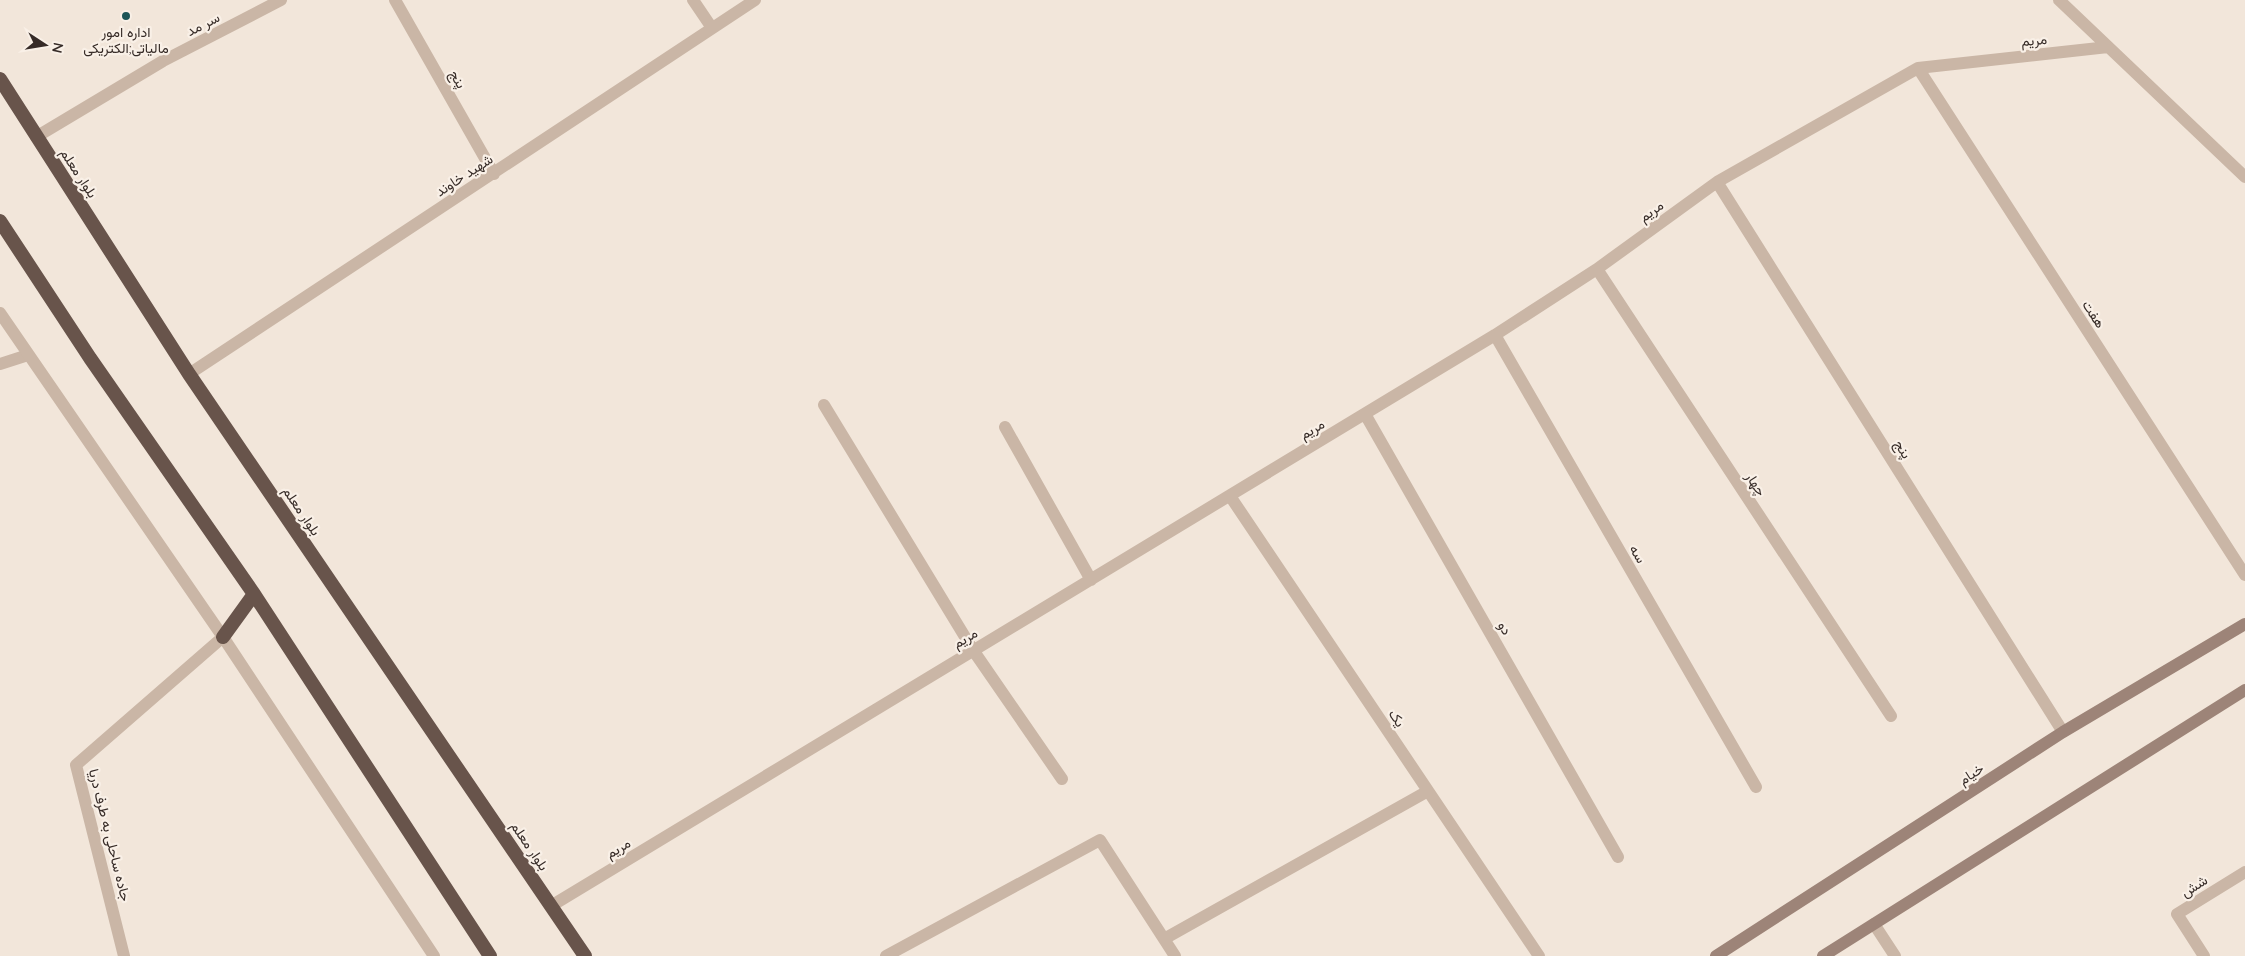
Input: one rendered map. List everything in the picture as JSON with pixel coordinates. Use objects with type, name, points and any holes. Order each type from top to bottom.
[{"type":"highway","name":"بلوار معلم","points":[[0,80],[189,374],[584,956]]},
{"type":"highway","points":[[0,221],[105,380],[254,594],[490,956]]},
{"type":"highway","points":[[222,637],[254,594]]},
{"type":"main road","name":"خیام","points":[[1716,956],[2064,732],[2245,624]]},
{"type":"main road","points":[[1823,956],[2245,690]]},
{"type":"street","name":"سر مد","points":[[36,137],[163,61],[281,0]]},
{"type":"street","name":"پنج","points":[[395,0],[494,174]]},
{"type":"street","points":[[693,0],[712,28]]},
{"type":"street","name":"شهید خاوند","points":[[189,374],[755,0]]},
{"type":"street","points":[[2059,0],[2245,177]]},
{"type":"street","name":"مریم","points":[[551,906],[1495,335],[1597,269],[1717,182],[1918,68],[2108,47]]},
{"type":"street","name":"هفت","points":[[1918,68],[2245,575]]},
{"type":"street","name":"پنج","points":[[1717,182],[2064,732]]},
{"type":"street","name":"چهار","points":[[1597,269],[1891,716]]},
{"type":"street","points":[[0,313],[222,637],[434,956]]},
{"type":"street","name":"سه","points":[[1495,335],[1756,787]]},
{"type":"street","points":[[0,364],[28,355]]},
{"type":"street","points":[[824,405],[973,650],[1062,779]]},
{"type":"street","name":"دو","points":[[1365,414],[1618,857]]},
{"type":"street","points":[[1004,427],[1091,580]]},
{"type":"street","name":"یک","points":[[1230,496],[1539,956]]},
{"type":"street","name":"جاده ساحلی به طرف دریا","points":[[124,956],[76,765],[222,637]]},
{"type":"street","points":[[1164,939],[1428,790]]},
{"type":"street","points":[[886,956],[1100,840],[1175,956]]},
{"type":"street","name":"شش","points":[[2204,956],[2177,914],[2245,872]]},
{"type":"street","points":[[1874,924],[1895,956]]},
{"type":"place","name":"اداره امور مالیاتی;الکتریکی","points":[[126,16]]}]
